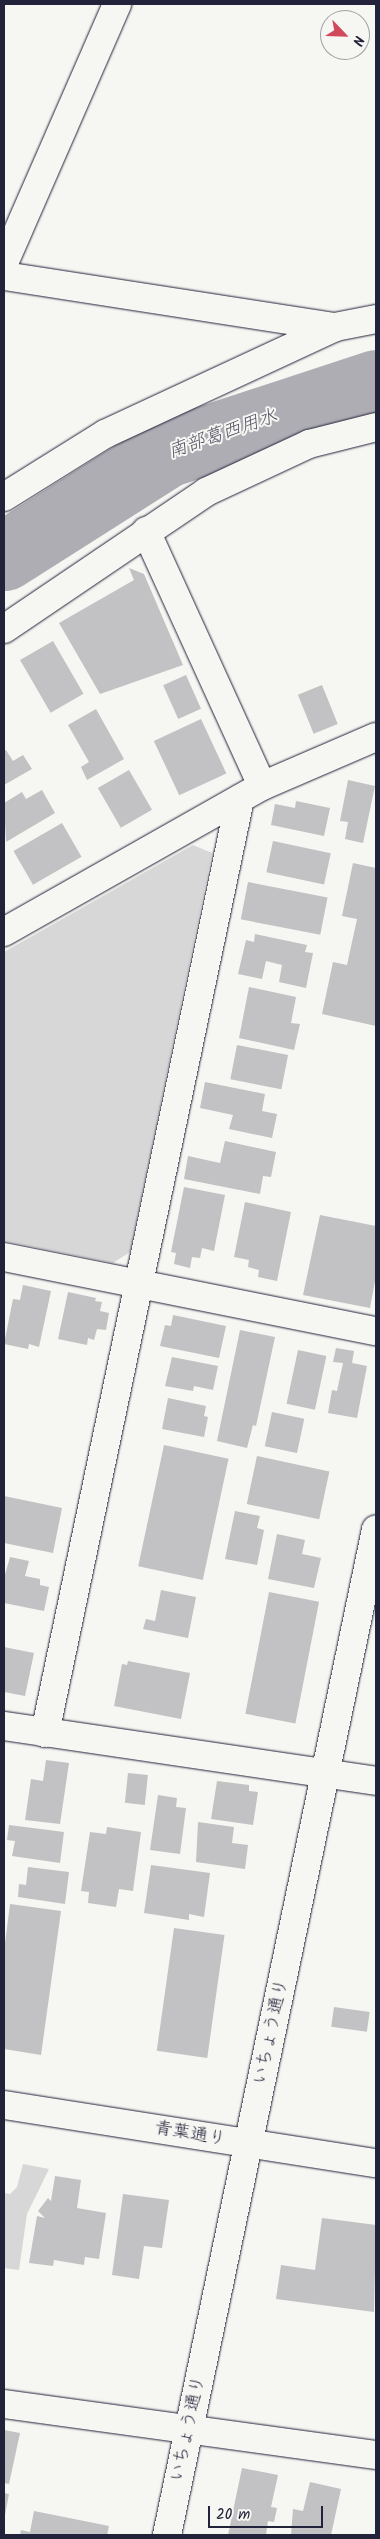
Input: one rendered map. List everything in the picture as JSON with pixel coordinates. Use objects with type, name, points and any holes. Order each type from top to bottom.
[{"type":"street","points":[[4,263],[117,4]]},
{"type":"street","points":[[4,276],[335,327]]},
{"type":"street","points":[[4,497],[106,434],[335,327],[376,320]]},
{"type":"street","points":[[4,629],[206,492],[309,444],[376,427]]},
{"type":"street","points":[[45,1733],[139,1285],[251,793],[146,531]]},
{"type":"street","points":[[4,932],[251,793],[376,737]]},
{"type":"street","points":[[4,1257],[376,1331]]},
{"type":"street","name":"いちょう通り","points":[[167,2535],[376,1529]]},
{"type":"street","points":[[4,1726],[376,1781]]},
{"type":"street","name":"青葉通り","points":[[4,2105],[248,2145],[376,2163]]},
{"type":"street","points":[[4,2404],[188,2431],[376,2455]]},
{"type":"shaded area","points":[[193,845],[212,853],[130,1252],[113,1263],[4,1241],[4,952]]},
{"type":"shaded area","points":[[23,2164],[49,2169],[27,2214],[19,2270],[4,2268],[4,2193],[10,2194],[17,2187]]},
{"type":"building","points":[[129,568],[144,574],[183,665],[100,694],[59,623],[134,580]]},
{"type":"building","points":[[53,641],[84,694],[51,713],[20,660]]},
{"type":"building","points":[[186,675],[201,709],[178,719],[163,685]]},
{"type":"building","points":[[322,685],[338,724],[314,734],[298,695]]},
{"type":"building","points":[[96,709],[124,759],[87,780],[81,767],[89,762],[68,725]]},
{"type":"building","points":[[201,719],[226,773],[179,795],[154,741]]},
{"type":"building","points":[[6,750],[13,761],[23,755],[32,769],[4,785],[4,751]]},
{"type":"building","points":[[129,770],[152,810],[121,828],[98,788]]},
{"type":"building","points":[[348,780],[375,786],[363,843],[345,839],[348,822],[340,821]]},
{"type":"building","points":[[42,790],[55,813],[6,842],[4,803],[22,792],[26,799]]},
{"type":"building","points":[[296,801],[330,808],[324,836],[271,825],[275,804],[295,808]]},
{"type":"building","points":[[62,823],[82,857],[33,885],[14,851]]},
{"type":"building","points":[[273,841],[331,853],[324,885],[266,872]]},
{"type":"building","points":[[353,863],[376,868],[376,1026],[322,1014],[333,962],[347,965],[357,919],[342,916]]},
{"type":"building","points":[[248,882],[328,897],[320,935],[241,919]]},
{"type":"building","points":[[255,934],[307,945],[305,952],[313,953],[306,988],[279,982],[282,965],[266,961],[262,979],[238,974],[246,940],[254,942]]},
{"type":"building","points":[[249,987],[296,997],[291,1023],[300,1024],[294,1050],[239,1038]]},
{"type":"building","points":[[237,1045],[288,1055],[281,1089],[230,1079]]},
{"type":"building","points":[[205,1082],[265,1094],[262,1111],[277,1114],[272,1138],[229,1129],[233,1115],[200,1108]]},
{"type":"building","points":[[225,1141],[276,1152],[271,1177],[263,1176],[260,1194],[184,1179],[188,1156],[220,1163]]},
{"type":"building","points":[[184,1187],[225,1195],[214,1251],[202,1248],[200,1258],[192,1257],[190,1268],[174,1264],[176,1253],[171,1252]]},
{"type":"building","points":[[245,1202],[291,1212],[277,1281],[258,1277],[259,1270],[248,1267],[249,1260],[234,1257]]},
{"type":"building","points":[[320,1215],[376,1226],[376,1276],[370,1308],[303,1295]]},
{"type":"building","points":[[23,1285],[51,1291],[39,1347],[29,1344],[28,1349],[4,1344],[13,1299],[20,1300]]},
{"type":"building","points":[[68,1292],[96,1298],[95,1301],[102,1302],[100,1311],[109,1313],[106,1330],[97,1329],[94,1340],[88,1338],[87,1345],[58,1339]]},
{"type":"building","points":[[173,1315],[226,1326],[219,1358],[160,1346],[165,1325],[171,1326]]},
{"type":"building","points":[[240,1330],[275,1337],[256,1426],[253,1425],[247,1448],[217,1441]]},
{"type":"building","points":[[336,1348],[354,1351],[352,1363],[367,1366],[357,1418],[328,1413],[332,1390],[337,1391],[343,1363],[333,1362]]},
{"type":"building","points":[[298,1350],[326,1356],[315,1410],[287,1404]]},
{"type":"building","points":[[172,1357],[218,1366],[213,1390],[194,1386],[193,1391],[165,1386]]},
{"type":"building","points":[[168,1398],[206,1406],[204,1416],[208,1417],[204,1437],[162,1429]]},
{"type":"building","points":[[272,1412],[304,1419],[297,1453],[265,1446]]},
{"type":"building","points":[[164,1445],[229,1459],[203,1580],[138,1566]]},
{"type":"building","points":[[257,1456],[329,1471],[319,1519],[247,1504]]},
{"type":"building","points":[[4,1496],[62,1508],[53,1553],[4,1543]]},
{"type":"building","points":[[235,1511],[260,1516],[257,1528],[264,1530],[257,1565],[225,1559]]},
{"type":"building","points":[[277,1534],[305,1540],[302,1554],[321,1558],[314,1588],[268,1579]]},
{"type":"building","points":[[10,1557],[29,1561],[25,1576],[40,1579],[40,1585],[49,1587],[44,1611],[4,1603],[4,1578]]},
{"type":"building","points":[[161,1590],[196,1597],[188,1638],[143,1629],[146,1619],[155,1621]]},
{"type":"building","points":[[269,1592],[319,1602],[295,1723],[245,1714]]},
{"type":"building","points":[[4,1647],[34,1653],[25,1696],[4,1692]]},
{"type":"building","points":[[128,1661],[190,1673],[181,1719],[114,1706],[122,1664],[127,1665]]},
{"type":"building","points":[[46,1760],[69,1763],[60,1824],[25,1820],[31,1779],[43,1781]]},
{"type":"building","points":[[128,1773],[148,1775],[145,1805],[125,1803]]},
{"type":"building","points":[[217,1781],[249,1785],[249,1791],[258,1792],[253,1825],[211,1819]]},
{"type":"building","points":[[158,1795],[177,1798],[176,1807],[186,1808],[180,1854],[150,1850]]},
{"type":"building","points":[[198,1822],[234,1827],[232,1843],[248,1845],[245,1869],[196,1862]]},
{"type":"building","points":[[9,1825],[64,1832],[60,1863],[12,1856],[15,1841],[7,1840]]},
{"type":"building","points":[[107,1827],[141,1832],[133,1891],[119,1889],[116,1907],[88,1903],[89,1892],[81,1891],[90,1832],[106,1834]]},
{"type":"building","points":[[151,1865],[210,1873],[204,1917],[189,1914],[189,1920],[144,1913]]},
{"type":"building","points":[[28,1867],[69,1872],[65,1904],[18,1897],[19,1884],[26,1885]]},
{"type":"building","points":[[10,1904],[61,1911],[41,2055],[4,2049],[4,1951]]},
{"type":"building","points":[[174,1928],[225,1935],[207,2058],[157,2051]]},
{"type":"building","points":[[334,2007],[370,2012],[367,2032],[331,2027]]},
{"type":"building","points":[[55,2176],[81,2180],[77,2208],[106,2213],[99,2259],[85,2257],[84,2265],[54,2260],[53,2266],[29,2263],[37,2216],[45,2218],[38,2211],[48,2198],[51,2201]]},
{"type":"building","points":[[123,2194],[169,2200],[162,2248],[144,2246],[139,2279],[112,2275]]},
{"type":"building","points":[[322,2218],[376,2225],[374,2312],[276,2299],[281,2265],[315,2270]]},
{"type":"building","points":[[4,2430],[20,2433],[9,2484],[4,2483]]},
{"type":"building","points":[[242,2468],[278,2475],[271,2507],[277,2508],[274,2522],[268,2521],[266,2535],[228,2535]]},
{"type":"building","points":[[310,2482],[341,2489],[331,2535],[291,2535],[293,2509],[303,2511]]},
{"type":"building","points":[[4,2493],[9,2494],[5,2515],[4,2515]]},
{"type":"building","points":[[34,2511],[109,2526],[107,2535],[20,2535],[21,2530],[30,2532]]},
{"type":"waterway","name":"南部葛西用水","points":[[4,556],[166,453],[376,384]]}]
